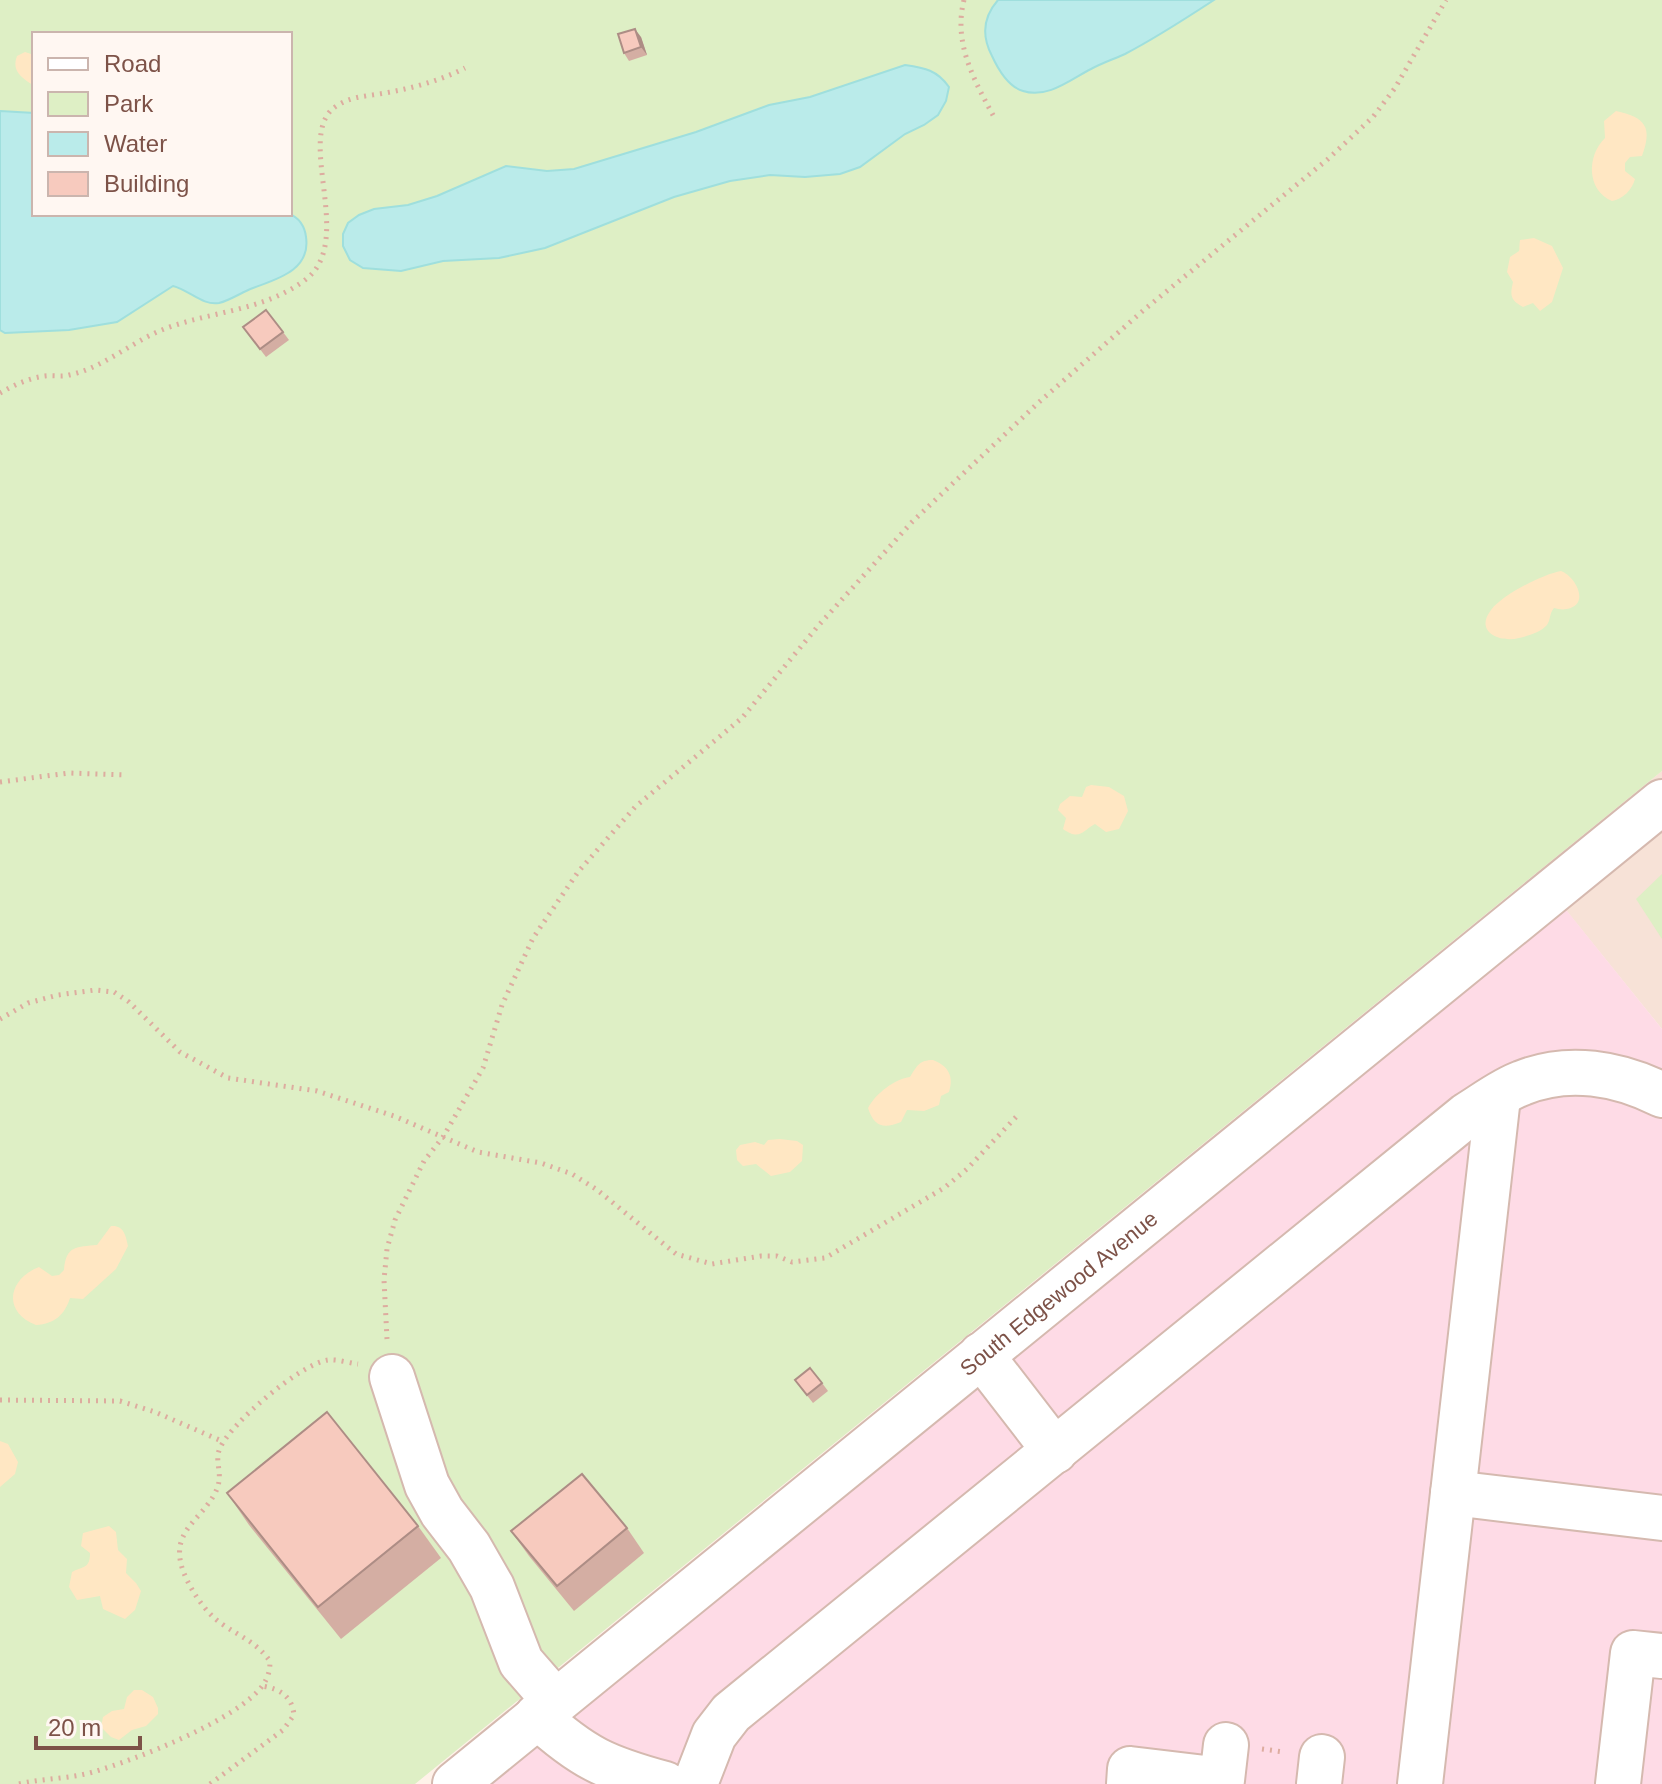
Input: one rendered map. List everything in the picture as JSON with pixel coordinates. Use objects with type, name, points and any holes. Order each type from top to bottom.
[{"type":"street","name":"South Edgewood Avenue","points":[[455,1784],[1662,802]]},
{"type":"street","points":[[695,1784],[714,1735],[731,1713],[1467,1115],[1519,1083],[1548,1075],[1608,1074],[1635,1081],[1662,1095]]},
{"type":"street","points":[[1420,1784],[1498,1097]]},
{"type":"street","points":[[981,1355],[1055,1451]]},
{"type":"street","points":[[392,1377],[427,1485],[492,1587],[521,1662],[569,1745],[598,1763],[665,1784]]},
{"type":"street","points":[[1453,1493],[1662,1518]]},
{"type":"street","points":[[1618,1784],[1633,1653],[1662,1656]]},
{"type":"street","points":[[1129,1784],[1130,1769],[1222,1780],[1226,1745]]},
{"type":"path","points":[[964,0],[961,36],[967,63],[994,117]]},
{"type":"path","points":[[392,1377],[384,1316],[384,1280],[387,1249],[395,1220],[424,1161],[443,1137],[483,1068],[502,1005],[533,938],[578,872],[635,807],[742,718],[818,626],[912,522],[1038,403],[1145,309],[1328,159],[1373,117],[1395,88],[1446,0]]},
{"type":"path","points":[[0,393],[18,383],[44,376],[70,375],[158,331],[257,304],[308,278],[323,255],[328,227],[320,163],[323,123],[328,112],[355,97],[439,81],[465,68]]},
{"type":"path","points":[[0,782],[69,773],[127,775]]},
{"type":"path","points":[[0,1019],[28,1003],[58,995],[95,990],[114,992],[129,1002],[180,1052],[228,1078],[317,1091],[394,1116],[478,1152],[541,1163],[572,1174],[596,1189],[676,1254],[712,1264],[769,1256],[792,1262],[825,1258],[944,1188],[967,1169],[1016,1117]]},
{"type":"path","points":[[19,1784],[93,1772],[148,1751],[217,1720],[239,1707],[262,1686],[270,1673],[270,1661],[251,1640],[211,1615],[186,1579],[180,1562],[180,1544],[187,1526],[215,1494],[222,1474],[218,1461],[224,1442],[237,1425],[290,1378],[311,1365],[330,1360],[373,1367],[392,1377]]},
{"type":"path","points":[[0,1400],[120,1401],[155,1412],[224,1442]]},
{"type":"path","points":[[210,1784],[283,1730],[294,1715],[293,1704],[285,1694],[262,1686]]},
{"type":"path","points":[[1226,1745],[1321,1770]]},
{"type":"shaded area","points":[[1662,771],[1662,1029],[1536,873]]},
{"type":"shaded area","points":[[1563,906],[1662,1029],[1662,1784],[489,1784]]},
{"type":"green space","points":[[0,0],[1662,0],[1662,771],[415,1784],[0,1784]]},
{"type":"green space","points":[[1662,874],[1662,939],[1636,899]]},
{"type":"sand","points":[[25,52],[32,54],[32,84],[19,74],[17,56]]},
{"type":"sand","points":[[1616,111],[1640,120],[1647,138],[1642,156],[1630,157],[1625,163],[1625,171],[1635,179],[1632,187],[1612,201],[1597,189],[1592,163],[1605,138],[1604,121]]},
{"type":"sand","points":[[1534,238],[1552,246],[1563,268],[1552,302],[1540,311],[1533,303],[1523,307],[1513,299],[1513,282],[1507,272],[1510,257],[1519,251],[1520,240]]},
{"type":"sand","points":[[1561,571],[1571,578],[1578,590],[1578,602],[1574,606],[1554,608],[1544,627],[1523,637],[1504,639],[1487,630],[1487,618],[1496,604],[1534,581]]},
{"type":"sand","points":[[1086,787],[1109,787],[1124,796],[1128,811],[1119,829],[1106,832],[1095,824],[1080,834],[1069,833],[1063,829],[1066,818],[1058,810],[1060,804],[1070,796],[1082,797]]},
{"type":"sand","points":[[933,1060],[943,1065],[951,1082],[949,1092],[941,1096],[939,1105],[924,1111],[907,1110],[901,1122],[895,1124],[885,1126],[877,1123],[868,1108],[876,1097],[892,1084],[910,1077],[921,1062]]},
{"type":"sand","points":[[780,1139],[803,1145],[802,1161],[790,1172],[771,1176],[756,1164],[743,1166],[737,1160],[736,1150],[740,1145],[755,1142],[764,1145],[768,1140]]},
{"type":"sand","points":[[111,1226],[122,1229],[128,1246],[116,1269],[83,1299],[70,1298],[62,1313],[49,1323],[36,1325],[18,1312],[13,1296],[21,1279],[39,1267],[52,1276],[59,1275],[70,1252],[78,1247],[97,1245]]},
{"type":"sand","points":[[0,1441],[8,1444],[18,1462],[15,1474],[0,1487]]},
{"type":"sand","points":[[109,1526],[116,1532],[118,1550],[127,1559],[126,1573],[141,1591],[135,1610],[125,1619],[103,1609],[100,1596],[77,1600],[69,1587],[72,1572],[89,1562],[90,1553],[81,1546],[83,1533]]},
{"type":"sand","points":[[134,1690],[142,1690],[153,1697],[158,1714],[146,1726],[132,1730],[119,1740],[111,1737],[101,1727],[103,1717],[112,1711],[124,1709],[127,1697]]},
{"type":"water","points":[[998,0],[1214,0],[1125,54],[1059,87],[1032,93],[1018,89],[1009,82],[988,48],[985,26]]},
{"type":"water","points":[[905,65],[930,71],[949,87],[938,115],[905,134],[860,167],[840,174],[805,177],[770,175],[730,181],[674,197],[545,248],[499,258],[443,261],[401,271],[363,268],[350,260],[343,246],[343,234],[348,223],[359,215],[437,196],[506,166],[547,171],[574,169],[696,132],[769,105],[810,97]]},
{"type":"water","points":[[0,111],[32,113],[32,216],[292,215],[304,230],[306,248],[303,258],[290,272],[219,303],[207,302],[173,286],[117,322],[69,330],[5,333],[0,330]]},
{"type":"building","points":[[635,29],[641,47],[624,53],[618,34]]},
{"type":"building","points":[[266,310],[283,332],[260,349],[243,327]]},
{"type":"building","points":[[810,1368],[822,1383],[807,1395],[795,1380]]},
{"type":"building","points":[[327,1412],[418,1526],[318,1607],[227,1493]]},
{"type":"building","points":[[582,1474],[627,1528],[557,1586],[511,1531]]}]
